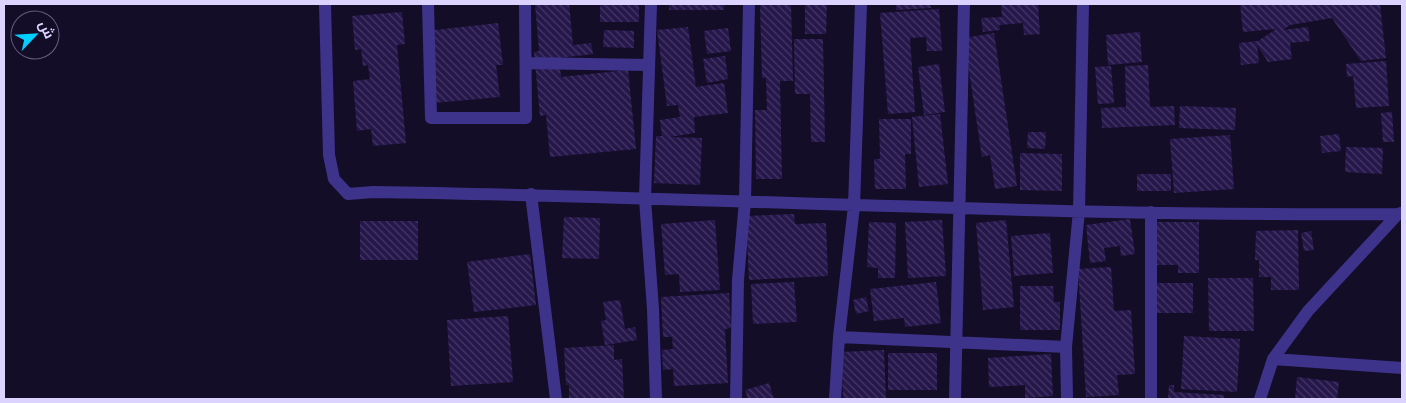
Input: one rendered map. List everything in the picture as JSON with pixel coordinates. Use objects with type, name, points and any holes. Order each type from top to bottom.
[{"type":"street","points":[[325,4],[329,154],[334,179],[348,194],[373,192],[531,194],[959,209],[1400,214]]},
{"type":"street","points":[[428,4],[431,118],[526,118],[526,4]]},
{"type":"street","points":[[651,4],[645,199],[653,309],[656,399]]},
{"type":"street","points":[[736,399],[738,280],[745,201],[749,4]]},
{"type":"street","points":[[835,399],[839,337],[854,206],[861,4]]},
{"type":"street","points":[[955,399],[964,4]]},
{"type":"street","points":[[1067,399],[1066,347],[1079,211],[1083,4]]},
{"type":"street","points":[[526,62],[648,65]]},
{"type":"street","points":[[531,194],[556,399]]},
{"type":"street","points":[[1151,212],[1151,399]]},
{"type":"street","points":[[1260,399],[1273,359],[1308,311],[1400,214]]},
{"type":"street","points":[[839,337],[1066,347]]},
{"type":"street","points":[[1273,359],[1402,368]]},
{"type":"building","points":[[535,4],[569,4],[573,45],[591,43],[593,54],[559,58],[561,77],[628,70],[636,149],[550,157],[546,115],[540,116],[534,52],[539,51]]},
{"type":"building","points":[[600,4],[639,4],[639,22],[600,22]]},
{"type":"building","points":[[669,4],[724,4],[724,10],[669,10]]},
{"type":"building","points":[[760,4],[791,4],[793,81],[780,81],[782,179],[756,179],[755,110],[767,110],[766,78],[762,78]]},
{"type":"building","points":[[805,4],[827,4],[826,34],[805,34]]},
{"type":"building","points":[[896,4],[930,4],[931,8],[896,10]]},
{"type":"building","points":[[1001,4],[1038,4],[1040,34],[1024,35],[1023,23],[999,25],[1000,30],[983,32],[981,18],[1002,17]]},
{"type":"building","points":[[1240,4],[1380,4],[1386,58],[1361,61],[1332,18],[1290,25],[1283,30],[1308,27],[1310,41],[1290,43],[1292,59],[1268,62],[1257,45],[1259,63],[1241,65],[1239,43],[1258,41],[1276,29],[1243,32]]},
{"type":"building","points":[[939,9],[942,51],[927,51],[926,37],[910,38],[915,112],[888,114],[880,13]]},
{"type":"building","points":[[402,12],[405,44],[397,45],[406,143],[373,146],[371,129],[357,131],[353,81],[370,79],[368,65],[363,66],[361,49],[355,50],[352,16]]},
{"type":"building","points":[[498,23],[503,65],[496,65],[500,97],[434,103],[426,31]]},
{"type":"building","points":[[688,27],[696,87],[724,83],[728,113],[694,117],[695,133],[669,137],[702,138],[700,185],[654,183],[656,136],[662,136],[660,120],[680,117],[678,105],[667,106],[657,30]]},
{"type":"building","points":[[728,28],[731,51],[707,54],[704,31]]},
{"type":"building","points":[[604,30],[634,31],[634,48],[603,47]]},
{"type":"building","points":[[1140,32],[1142,62],[1108,65],[1106,35]]},
{"type":"building","points":[[994,33],[1017,186],[995,189],[990,155],[982,157],[964,38]]},
{"type":"building","points":[[794,39],[823,39],[825,142],[811,142],[810,94],[795,94]]},
{"type":"building","points":[[725,56],[728,79],[707,83],[703,59]]},
{"type":"building","points":[[1386,61],[1389,106],[1356,108],[1353,76],[1347,77],[1346,64]]},
{"type":"building","points":[[939,64],[945,112],[924,115],[918,67]]},
{"type":"building","points":[[1148,65],[1150,107],[1174,106],[1175,125],[1102,128],[1101,108],[1126,107],[1125,66]]},
{"type":"building","points":[[1111,66],[1114,103],[1098,104],[1095,67]]},
{"type":"building","points":[[1180,106],[1236,108],[1235,130],[1179,128]]},
{"type":"building","points":[[1392,112],[1394,142],[1383,142],[1381,113]]},
{"type":"building","points":[[940,114],[948,184],[919,187],[912,117]]},
{"type":"building","points":[[879,119],[911,119],[911,154],[905,154],[906,189],[875,189],[874,159],[880,159]]},
{"type":"building","points":[[1028,132],[1046,132],[1045,149],[1027,148]]},
{"type":"building","points":[[1339,134],[1341,151],[1322,153],[1320,136]]},
{"type":"building","points":[[1230,135],[1234,189],[1174,193],[1170,139]]},
{"type":"building","points":[[1346,147],[1383,148],[1382,174],[1345,172]]},
{"type":"building","points":[[1020,153],[1062,154],[1062,191],[1020,190]]},
{"type":"building","points":[[1137,174],[1171,174],[1171,191],[1137,191]]},
{"type":"building","points":[[794,214],[795,224],[826,223],[828,276],[749,280],[746,216]]},
{"type":"building","points":[[564,217],[600,218],[599,259],[562,258]]},
{"type":"building","points":[[1130,219],[1135,254],[1121,256],[1120,246],[1104,248],[1106,261],[1090,263],[1086,225]]},
{"type":"building","points":[[715,220],[720,290],[680,292],[679,274],[665,275],[661,224]]},
{"type":"building","points":[[942,220],[946,276],[908,278],[905,222]]},
{"type":"building","points":[[1006,220],[1014,307],[983,310],[976,223]]},
{"type":"building","points":[[360,221],[418,221],[418,260],[360,260]]},
{"type":"building","points":[[869,222],[896,223],[895,278],[878,278],[878,268],[867,267]]},
{"type":"building","points":[[1155,222],[1199,222],[1199,273],[1178,273],[1178,265],[1155,265]]},
{"type":"building","points":[[1298,230],[1299,290],[1271,290],[1271,277],[1259,277],[1259,260],[1255,260],[1256,231]]},
{"type":"building","points":[[1311,231],[1314,250],[1304,251],[1301,233]]},
{"type":"building","points":[[1050,233],[1053,273],[1014,276],[1011,236]]},
{"type":"building","points":[[530,254],[536,305],[474,312],[467,262]]},
{"type":"building","points":[[1111,267],[1114,311],[1131,310],[1135,374],[1117,375],[1119,395],[1086,397],[1078,269]]},
{"type":"building","points":[[1208,278],[1253,278],[1254,331],[1209,331]]},
{"type":"building","points":[[794,282],[797,322],[753,324],[751,284]]},
{"type":"building","points":[[936,282],[941,323],[905,327],[904,318],[874,321],[870,289]]},
{"type":"building","points":[[1152,283],[1193,283],[1193,313],[1152,313]]},
{"type":"building","points":[[1020,286],[1053,286],[1054,302],[1060,302],[1060,330],[1020,330]]},
{"type":"building","points":[[729,293],[731,328],[725,329],[728,383],[674,386],[673,369],[663,370],[662,350],[673,349],[672,337],[663,337],[661,297]]},
{"type":"building","points":[[866,297],[869,311],[856,314],[853,300]]},
{"type":"building","points":[[620,300],[625,329],[635,327],[637,340],[605,345],[601,321],[606,320],[603,302]]},
{"type":"building","points":[[508,316],[513,382],[451,386],[447,320]]},
{"type":"building","points":[[1184,336],[1240,339],[1237,392],[1181,389]]},
{"type":"building","points":[[614,345],[614,360],[622,359],[624,399],[569,399],[569,385],[566,385],[564,348]]},
{"type":"building","points":[[884,350],[886,399],[843,399],[841,352]]},
{"type":"building","points":[[888,353],[937,353],[937,390],[888,390]]},
{"type":"building","points":[[1051,354],[1053,396],[1025,398],[1025,385],[989,387],[988,358]]},
{"type":"building","points":[[1297,377],[1339,382],[1337,399],[1295,399]]},
{"type":"building","points":[[769,383],[774,399],[748,399],[745,390]]},
{"type":"building","points":[[1169,385],[1174,385],[1174,392],[1224,395],[1224,399],[1168,399]]}]
